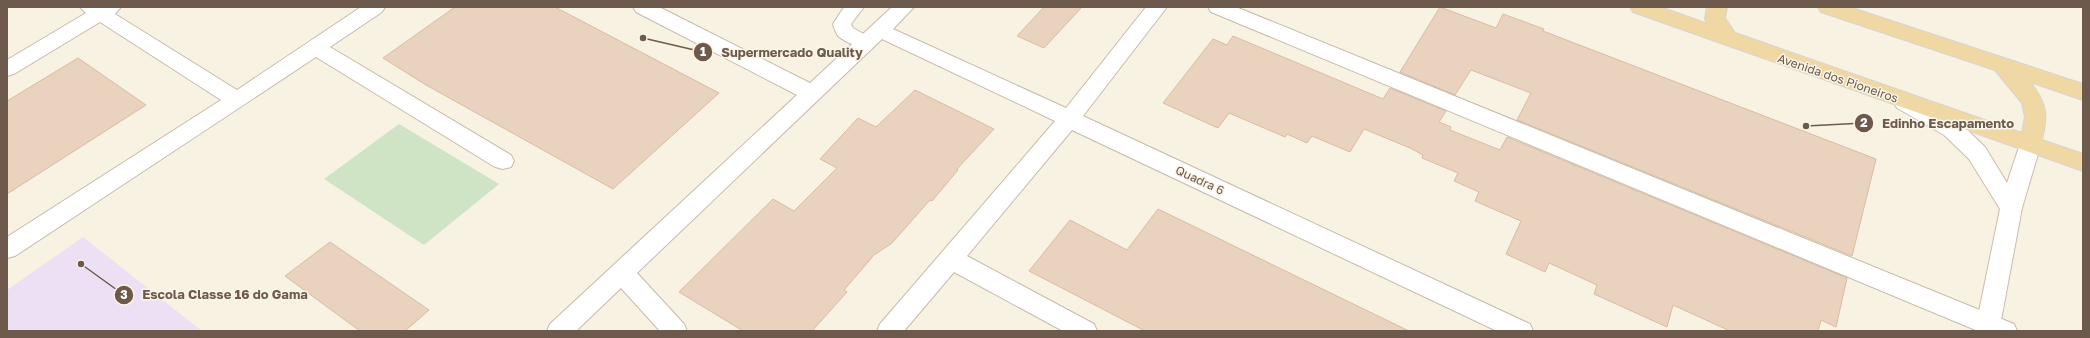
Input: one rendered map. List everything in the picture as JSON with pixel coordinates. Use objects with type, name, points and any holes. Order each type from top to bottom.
[{"type":"main road","name":"Avenida dos Pioneiros","points":[[1640,7],[2083,163]]},
{"type":"main road","points":[[1717,7],[1715,19],[1730,39]]},
{"type":"main road","points":[[1828,7],[2000,63],[2083,92]]},
{"type":"main road","points":[[2000,63],[2021,84],[2033,105],[2036,115],[2030,144]]},
{"type":"street","points":[[7,249],[237,100],[375,7]]},
{"type":"street","points":[[643,7],[811,93]]},
{"type":"street","points":[[559,331],[904,7]]},
{"type":"street","points":[[889,331],[1069,119],[1157,7]]},
{"type":"street","points":[[1218,7],[1993,329],[2011,208],[2030,144]]},
{"type":"street","points":[[7,69],[101,9],[237,100]]},
{"type":"street","name":"Quadra 6","points":[[872,36],[1069,119],[1521,331]]},
{"type":"street","points":[[315,47],[503,161]]},
{"type":"street","points":[[1894,97],[1952,129],[1977,153],[2011,208]]},
{"type":"street","points":[[951,259],[1085,331]]},
{"type":"street","points":[[621,272],[675,331]]},
{"type":"lane","points":[[855,7],[846,16],[842,24],[845,32],[872,36]]},
{"type":"shaded area","points":[[83,237],[202,331],[7,331],[7,290]]},
{"type":"green space","points":[[399,124],[499,184],[424,245],[324,179]]},
{"type":"building","points":[[455,7],[555,7],[719,93],[613,189],[426,85],[383,58]]},
{"type":"building","points":[[1044,7],[1082,7],[1044,48],[1017,36]]},
{"type":"building","points":[[1440,7],[1496,28],[1503,14],[1544,29],[1543,31],[1876,159],[1852,256],[1517,120],[1531,93],[1471,70],[1455,95],[1400,72]]},
{"type":"building","points":[[1233,36],[1383,99],[1390,88],[1446,111],[1439,122],[1451,127],[1450,130],[1500,150],[1507,137],[1847,278],[1836,327],[1821,320],[1818,331],[1730,331],[1673,305],[1667,327],[1594,294],[1597,285],[1549,263],[1545,272],[1506,254],[1521,221],[1475,201],[1479,192],[1454,181],[1458,173],[1422,158],[1423,155],[1410,148],[1364,129],[1350,152],[1312,136],[1307,143],[1287,134],[1285,137],[1229,113],[1218,128],[1163,103],[1213,39],[1227,45]]},
{"type":"building","points":[[78,58],[146,105],[7,194],[7,101]]},
{"type":"building","points":[[915,90],[994,129],[957,169],[958,170],[932,201],[930,200],[892,243],[874,255],[844,290],[847,292],[812,331],[743,331],[679,292],[773,199],[794,211],[837,168],[820,159],[858,118],[876,127]]},
{"type":"building","points":[[1158,209],[1409,331],[1145,331],[1029,271],[1070,220],[1127,250]]},
{"type":"building","points":[[330,242],[429,310],[405,331],[360,331],[285,276]]},
{"type":"place","name":"Supermercado Quality","points":[[643,38]]},
{"type":"place","name":"Edinho Escapamento","points":[[1806,126]]},
{"type":"place","name":"Escola Classe 16 do Gama","points":[[81,264]]}]
